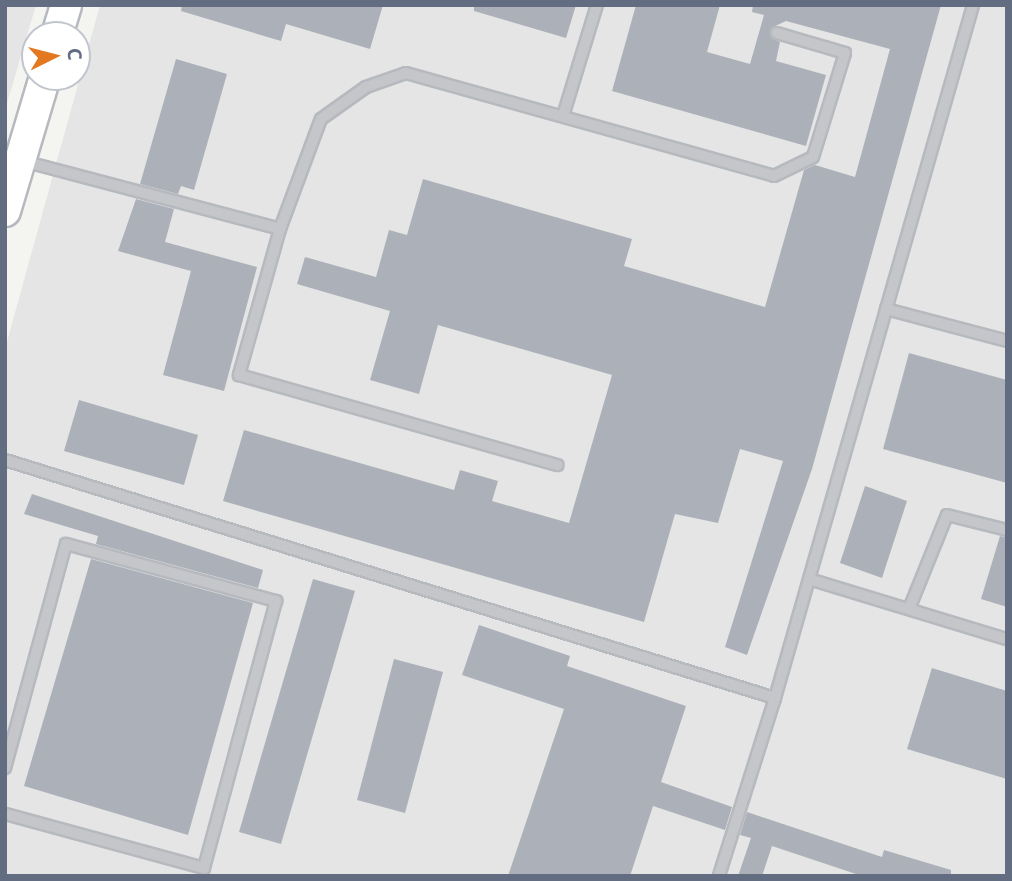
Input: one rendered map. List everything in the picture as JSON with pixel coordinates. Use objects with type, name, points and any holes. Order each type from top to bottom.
[{"type":"main road","points":[[5,211],[41,91]]},
{"type":"lane","points":[[563,117],[597,5]]},
{"type":"lane","points":[[719,876],[775,698],[973,5]]},
{"type":"lane","points":[[558,465],[239,375],[280,229],[321,119],[366,87],[406,73],[774,176],[813,157],[845,53],[777,33]]},
{"type":"lane","points":[[20,161],[280,229]]},
{"type":"lane","points":[[886,309],[1007,341]]},
{"type":"lane","points":[[5,460],[775,698]]},
{"type":"lane","points":[[909,609],[947,515],[1007,530]]},
{"type":"lane","points":[[5,768],[66,544],[276,601],[204,868],[5,814]]},
{"type":"lane","points":[[809,579],[1007,639]]},
{"type":"shaded area","points":[[5,5],[36,5],[31,21],[21,21],[21,56],[5,110]]},
{"type":"shaded area","points":[[100,5],[1007,5],[1007,876],[5,876],[5,349],[76,91],[91,91],[91,38]]},
{"type":"building","points":[[182,5],[383,5],[370,49],[286,24],[281,41],[181,11]]},
{"type":"building","points":[[474,5],[576,5],[566,38],[474,11]]},
{"type":"building","points":[[636,5],[720,5],[707,52],[750,64],[764,15],[752,12],[753,5],[941,5],[812,469],[747,655],[725,647],[783,461],[740,449],[718,523],[675,514],[644,622],[223,501],[244,430],[454,490],[460,470],[498,481],[492,501],[569,523],[612,375],[438,325],[419,394],[370,380],[390,311],[297,284],[305,257],[376,277],[389,230],[407,235],[423,179],[632,239],[624,266],[765,307],[804,170],[815,165],[855,177],[890,49],[786,21],[771,28],[771,38],[780,42],[776,61],[826,75],[806,146],[612,91]]},
{"type":"building","points":[[176,59],[227,74],[194,190],[181,186],[178,194],[140,184]]},
{"type":"building","points":[[136,199],[174,209],[165,242],[257,267],[224,391],[163,375],[191,271],[118,251]]},
{"type":"building","points":[[909,353],[1007,380],[1007,483],[883,449]]},
{"type":"building","points":[[79,400],[198,435],[184,485],[64,451]]},
{"type":"building","points":[[865,486],[907,501],[882,578],[840,563]]},
{"type":"building","points":[[32,494],[263,570],[258,588],[96,544],[98,536],[24,514]]},
{"type":"building","points":[[1000,536],[1007,538],[1007,607],[981,599]]},
{"type":"building","points":[[91,559],[253,603],[188,835],[24,786]]},
{"type":"building","points":[[313,579],[355,591],[281,844],[239,832]]},
{"type":"building","points":[[479,625],[570,656],[567,666],[686,706],[661,782],[732,807],[725,830],[653,806],[630,876],[508,876],[564,709],[462,675]]},
{"type":"building","points":[[394,659],[443,672],[405,813],[357,800]]},
{"type":"building","points":[[932,668],[1007,691],[1007,779],[907,749]]},
{"type":"building","points":[[747,812],[882,857],[884,850],[951,870],[951,876],[862,876],[772,846],[762,876],[738,876],[751,838],[740,835]]}]
